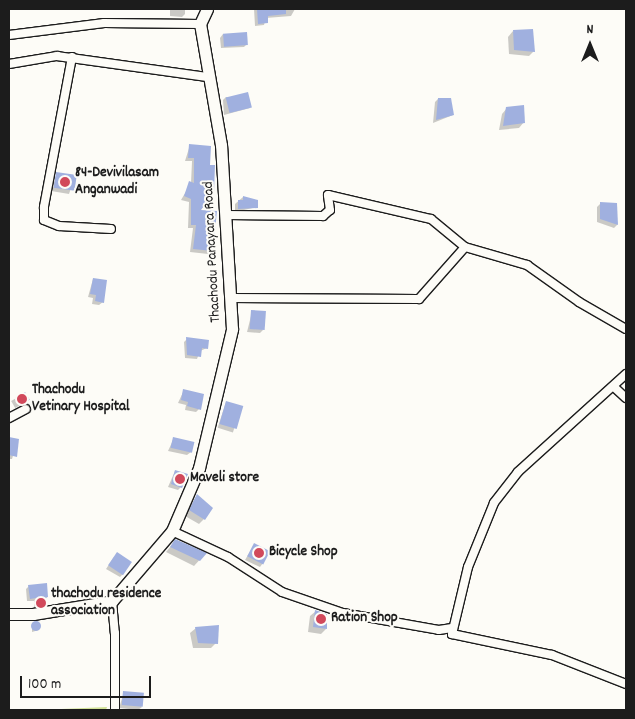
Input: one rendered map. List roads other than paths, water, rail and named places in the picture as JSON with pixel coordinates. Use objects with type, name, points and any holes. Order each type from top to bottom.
[{"type":"main road","points":[[200,24],[207,9]]},
{"type":"main road","name":"Thachodu Panayara Road","points":[[112,601],[172,531],[199,468],[215,412],[232,329],[227,215],[221,145],[207,76],[200,24]]},
{"type":"main road","points":[[9,614],[33,614],[112,601]]},
{"type":"street","points":[[9,34],[104,24],[200,24]]},
{"type":"street","points":[[9,64],[56,56],[207,76]]},
{"type":"street","points":[[72,57],[44,207],[44,220],[59,226],[110,229]]},
{"type":"street","points":[[227,215],[322,216],[330,210],[328,195],[431,219],[465,247],[526,265],[579,302],[626,329]]},
{"type":"street","points":[[231,298],[418,299],[465,247]]},
{"type":"street","points":[[626,374],[614,387],[518,472],[494,502],[468,568],[452,628],[452,634],[552,655],[626,684]]},
{"type":"street","points":[[614,387],[626,398]]},
{"type":"street","points":[[9,418],[26,409]]},
{"type":"street","points":[[172,531],[228,557],[282,592],[343,613],[439,630],[452,628]]},
{"type":"street","points":[[112,601],[115,633],[115,710]]},
{"type":"place","name":"84-Devivilasam Anganwadi","points":[[65,182]]},
{"type":"place","name":"Thachodu Vetinary Hospital","points":[[22,399]]},
{"type":"place","name":"Maveli store","points":[[180,479]]},
{"type":"place","name":"Bicycle Shop","points":[[259,553]]},
{"type":"place","name":"thachodu residence association","points":[[41,603]]},
{"type":"place","name":"Ration Shop","points":[[321,619]]}]
